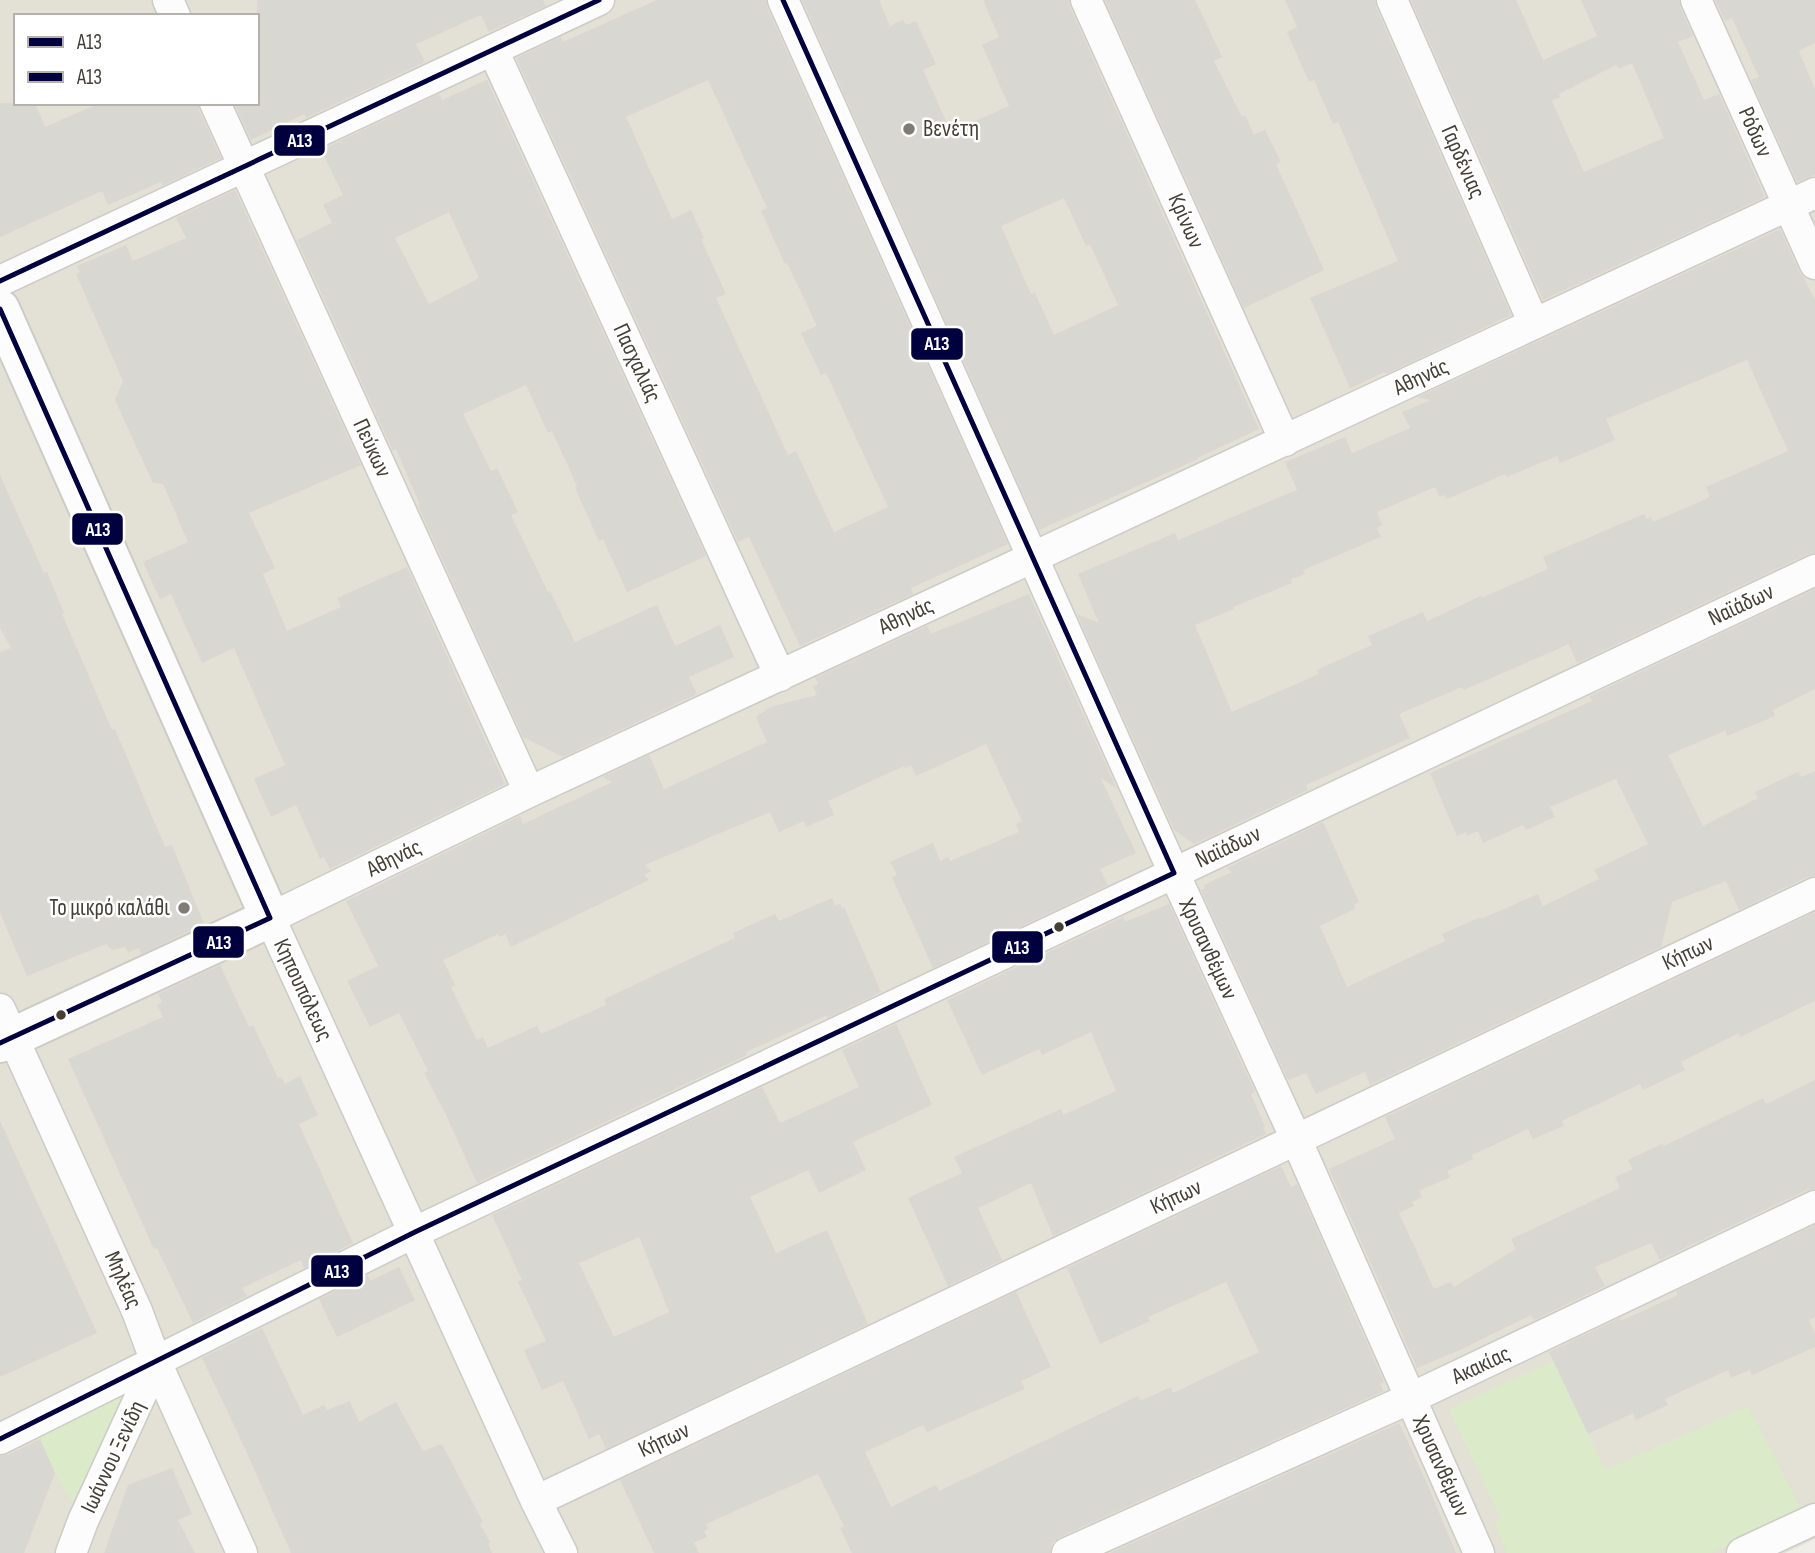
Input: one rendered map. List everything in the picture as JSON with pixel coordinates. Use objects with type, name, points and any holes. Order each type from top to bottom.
[{"type":"street","points":[[0,281],[599,0]]},
{"type":"street","name":"Χρυσανθέμων","points":[[783,0],[1296,1139],[1479,1553]]},
{"type":"street","name":"Κρίνων","points":[[1086,0],[1285,441]]},
{"type":"street","name":"Γαρδένιας","points":[[1392,0],[1534,324]]},
{"type":"street","name":"Ρόδων","points":[[1696,0],[1802,199],[1815,264]]},
{"type":"street","name":"Πασχαλιάς","points":[[493,50],[780,676]]},
{"type":"street","name":"Πεύκων","points":[[216,105],[529,792]]},
{"type":"street","name":"Αθηνάς","points":[[4,1030],[270,918],[529,792],[1802,199]]},
{"type":"street","name":"Κηπουπόλεως","points":[[0,309],[270,918],[562,1553]]},
{"type":"street","name":"Ναϊάδων","points":[[0,1439],[415,1232],[1815,570]]},
{"type":"street","name":"Κήπων","points":[[536,1501],[1815,892]]},
{"type":"street","name":"Μηλέας","points":[[4,1030],[137,1311],[156,1362],[242,1553]]},
{"type":"street","name":"Ακακίας","points":[[1067,1553],[1411,1398],[1815,1206]]},
{"type":"street","name":"Ιωάννου Ξενίδη","points":[[71,1553],[156,1362]]},
{"type":"street","points":[[1742,1553],[1815,1519]]},
{"type":"shaded area","points":[[0,0],[1815,0],[1815,1539],[1785,1553],[0,1553]]},
{"type":"green space","points":[[1553,1361],[1605,1470],[1748,1406],[1802,1511],[1712,1553],[1507,1553],[1494,1523],[1501,1519],[1449,1409]]},
{"type":"green space","points":[[156,1362],[83,1521],[55,1473],[36,1432]]},
{"type":"building","points":[[257,0],[543,0],[546,6],[489,32],[481,15],[416,44],[425,62],[306,118],[304,114],[251,140],[235,105],[259,105]]},
{"type":"building","points":[[657,0],[766,0],[1008,544],[911,588],[913,594],[800,646],[749,537],[738,542],[516,58],[561,37],[563,42]],"holes":[[[708,80],[767,208],[761,211],[817,326],[801,333],[821,375],[826,373],[888,507],[834,532],[796,451],[788,455],[716,298],[726,294],[691,210],[672,219],[626,117]]]},
{"type":"building","points":[[802,0],[879,0],[890,26],[903,20],[906,25],[916,21],[936,64],[923,70],[951,132],[1009,106],[982,45],[999,37],[983,0],[1069,0],[1259,429],[1039,530]],"holes":[[[1064,198],[1086,246],[1090,244],[1118,305],[1054,335],[1035,293],[1031,294],[1001,226]]]},
{"type":"building","points":[[1105,0],[1195,0],[1222,57],[1214,61],[1254,135],[1265,130],[1281,162],[1276,164],[1324,270],[1244,308]]},
{"type":"building","points":[[1285,0],[1375,0],[1511,315],[1386,374],[1385,372],[1350,388],[1310,298],[1398,261],[1338,122],[1333,124],[1314,80],[1309,82],[1287,32],[1297,27]]},
{"type":"building","points":[[1411,0],[1516,0],[1543,60],[1597,36],[1581,0],[1679,0],[1693,36],[1678,42],[1704,100],[1719,94],[1765,197],[1543,300]],"holes":[[[1632,63],[1664,138],[1584,172],[1552,101],[1560,97],[1559,94],[1616,65],[1619,69]]]},
{"type":"building","points":[[1715,0],[1815,0],[1815,43],[1799,51],[1815,89],[1815,175],[1797,182],[1751,80],[1759,77],[1732,18],[1725,21]]},
{"type":"building","points":[[487,80],[706,556],[627,592],[603,539],[599,541],[552,431],[548,433],[526,385],[463,414],[491,471],[497,468],[518,512],[511,515],[548,592],[550,591],[575,642],[657,605],[675,646],[720,625],[734,657],[689,677],[697,694],[563,757],[523,737],[418,506],[420,505],[396,449],[393,451],[297,240],[332,223],[323,205],[343,195],[321,150],[439,94],[442,100]],"holes":[[[449,212],[479,278],[429,304],[395,238]]]},
{"type":"building","points":[[0,103],[36,105],[45,127],[95,105],[198,105],[221,158],[162,186],[161,182],[108,205],[102,191],[0,237]]},
{"type":"building","points":[[235,190],[361,465],[249,513],[275,568],[263,574],[287,631],[341,607],[337,598],[407,567],[505,784],[330,869],[324,857],[320,859],[296,805],[271,817],[254,779],[285,765],[234,648],[202,663],[171,594],[160,599],[143,562],[188,542],[163,484],[153,483],[115,400],[123,381],[76,274],[80,272],[77,266],[126,245],[133,261],[186,238],[176,218]]},
{"type":"building","points":[[1780,229],[1815,300],[1815,553],[1577,663],[1569,644],[1464,690],[1462,687],[1399,714],[1410,738],[1306,785],[1308,790],[1194,844],[1174,830],[1077,614],[1099,623],[1078,574],[1175,533],[1178,540],[1297,490],[1285,462],[1345,437],[1352,453],[1410,428],[1402,412],[1431,400],[1418,397]],"holes":[[[1747,360],[1788,451],[1706,487],[1710,496],[1706,499],[1653,522],[1651,517],[1647,519],[1644,514],[1543,557],[1548,569],[1427,621],[1423,612],[1368,636],[1372,645],[1317,670],[1319,674],[1232,712],[1195,625],[1292,583],[1291,579],[1305,574],[1303,570],[1381,537],[1377,528],[1382,525],[1377,512],[1435,487],[1439,497],[1445,495],[1447,499],[1505,474],[1507,477],[1557,456],[1560,463],[1615,440],[1606,419]]]},
{"type":"building","points":[[0,475],[44,573],[47,572],[64,613],[62,614],[165,847],[172,845],[204,924],[141,954],[139,948],[128,952],[125,947],[112,950],[106,944],[27,976],[0,913],[0,652],[11,648],[0,628]]},
{"type":"building","points":[[1815,589],[1815,689],[1773,710],[1775,716],[1727,736],[1725,731],[1668,755],[1703,826],[1758,798],[1755,792],[1798,772],[1801,777],[1815,771],[1815,876],[1807,877],[1739,910],[1726,881],[1672,902],[1661,947],[1370,1085],[1365,1072],[1316,1094],[1306,1073],[1288,1080],[1201,890],[1205,888],[1204,885],[1232,872],[1227,868],[1323,822],[1359,902],[1354,904],[1355,909],[1320,926],[1347,987],[1445,941],[1442,934],[1481,917],[1538,894],[1543,906],[1599,879],[1594,870],[1648,844],[1616,779],[1550,807],[1555,817],[1526,830],[1523,825],[1483,843],[1478,831],[1467,836],[1466,832],[1457,836],[1430,773],[1592,701],[1590,696]]},
{"type":"building","points":[[1029,594],[1117,789],[1100,777],[1136,853],[1100,869],[1108,885],[933,968],[894,882],[892,877],[897,875],[890,862],[933,843],[940,861],[948,857],[950,861],[1019,832],[1016,824],[1022,821],[986,744],[916,776],[911,765],[905,768],[904,766],[828,801],[834,815],[806,827],[804,821],[779,832],[770,812],[645,865],[651,871],[644,875],[649,880],[511,947],[505,934],[500,937],[498,934],[443,960],[455,985],[451,987],[477,1040],[483,1037],[488,1048],[537,1026],[541,1034],[606,1005],[604,999],[735,938],[733,933],[775,914],[779,921],[832,898],[835,906],[840,904],[844,907],[881,992],[828,1018],[827,1015],[746,1052],[747,1055],[477,1183],[424,1073],[428,1071],[399,1013],[370,1027],[347,981],[378,966],[346,901],[520,816],[523,824],[612,782],[602,777],[649,755],[664,789],[767,742],[756,717],[770,707],[817,695],[813,686],[818,684],[815,678],[927,626],[931,634]]},
{"type":"building","points":[[1169,904],[1255,1092],[1251,1094],[1266,1134],[1053,1236],[1031,1183],[978,1208],[1002,1260],[948,1286],[908,1198],[962,1173],[954,1157],[1061,1109],[1063,1115],[1116,1091],[1091,1032],[1042,1055],[1039,1049],[982,1075],[947,1000],[1123,917],[1125,922]]},
{"type":"building","points":[[1815,912],[1815,1001],[1740,1037],[1739,1033],[1681,1062],[1685,1070],[1643,1090],[1640,1084],[1562,1121],[1564,1126],[1533,1139],[1528,1129],[1472,1155],[1473,1159],[1447,1171],[1450,1177],[1419,1191],[1422,1197],[1412,1202],[1414,1206],[1399,1213],[1434,1289],[1451,1282],[1454,1287],[1516,1249],[1511,1239],[1620,1188],[1615,1177],[1633,1169],[1628,1160],[1662,1144],[1664,1146],[1763,1098],[1766,1104],[1815,1080],[1815,1189],[1807,1190],[1660,1260],[1651,1243],[1595,1267],[1605,1286],[1534,1320],[1531,1315],[1417,1368],[1329,1169],[1395,1139],[1385,1117]]},
{"type":"building","points":[[220,965],[249,1027],[253,1025],[278,1078],[281,1077],[285,1084],[300,1076],[318,1115],[299,1124],[353,1243],[304,1268],[301,1260],[242,1288],[247,1296],[193,1323],[157,1248],[154,1249],[68,1059],[163,1017],[157,1005],[162,1002],[158,994]]},
{"type":"building","points":[[896,1024],[932,1105],[853,1142],[866,1170],[819,1193],[808,1170],[750,1197],[776,1253],[827,1230],[868,1324],[606,1449],[599,1434],[589,1439],[563,1381],[542,1390],[524,1350],[546,1341],[518,1282],[522,1280],[492,1215],[762,1087],[780,1123],[859,1087],[842,1050]],"holes":[[[639,1237],[669,1312],[614,1337],[579,1263]]]},
{"type":"building","points":[[0,1121],[97,1333],[0,1377]]},
{"type":"building","points":[[1281,1166],[1291,1187],[1297,1184],[1384,1382],[1380,1384],[1384,1391],[1060,1537],[1052,1543],[1050,1553],[852,1553],[840,1528],[844,1526],[818,1474],[706,1524],[708,1529],[704,1531],[707,1537],[694,1543],[699,1553],[654,1553],[620,1480],[1016,1292],[1051,1367],[1021,1381],[1025,1389],[927,1432],[923,1425],[865,1452],[891,1507],[936,1485],[939,1491],[1138,1396],[1140,1401],[1171,1387],[1173,1393],[1259,1352],[1226,1282],[1148,1317],[1150,1321],[1100,1344],[1067,1268]]},
{"type":"building","points":[[1815,1225],[1815,1317],[1809,1320],[1815,1333],[1815,1347],[1752,1375],[1750,1370],[1731,1378],[1728,1370],[1665,1399],[1668,1405],[1636,1420],[1633,1413],[1588,1434],[1549,1352],[1620,1318],[1621,1321],[1678,1295],[1676,1291]]},
{"type":"building","points":[[399,1267],[415,1300],[337,1337],[319,1299],[368,1275],[370,1281]]},
{"type":"building","points":[[262,1328],[303,1415],[324,1405],[327,1410],[350,1401],[359,1422],[396,1402],[423,1451],[442,1444],[483,1522],[480,1524],[490,1542],[488,1544],[492,1553],[291,1553],[202,1358]]},
{"type":"building","points":[[1399,1423],[1456,1553],[1110,1553]]},
{"type":"building","points":[[40,1439],[55,1473],[24,1553],[0,1553],[0,1456],[8,1455]]},
{"type":"building","points":[[172,1468],[192,1514],[178,1520],[195,1553],[104,1553],[128,1485]]},
{"type":"transit line","name":"A13","points":[[0,281],[599,0]]},
{"type":"transit line","name":"A13","points":[[0,1439],[415,1232],[1174,873],[783,0]]},
{"type":"transit line","name":"Α13","points":[[0,309],[270,918],[0,1043]]},
{"type":"place","name":"Βενέτη","points":[[909,129]]},
{"type":"place","name":"Το μικρό καλάθι","points":[[184,908]]}]
